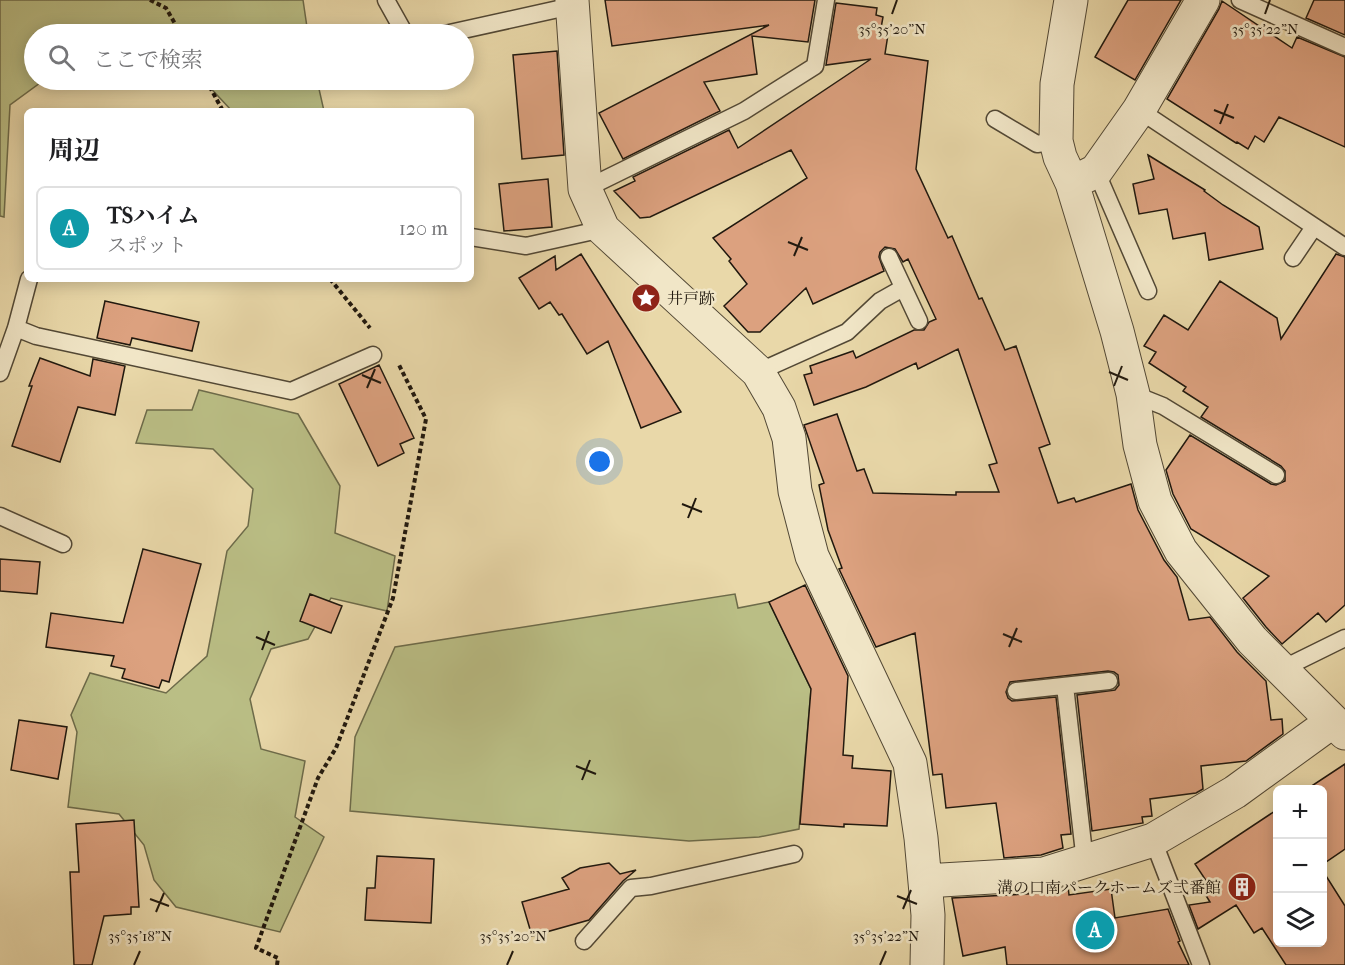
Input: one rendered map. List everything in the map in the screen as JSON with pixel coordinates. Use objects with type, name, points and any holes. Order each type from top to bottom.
[{"type":"street","points":[[925,881],[1044,874],[1153,840],[1339,727],[1252,640],[1181,551],[1155,501],[1140,445],[1134,394],[1117,331],[1084,177],[1060,157],[1056,141],[1058,84],[1071,0]]},
{"type":"street","points":[[1084,177],[1139,110],[1203,0]]},
{"type":"street","points":[[572,3],[585,189],[603,229],[758,372],[779,408],[789,438],[795,491],[812,556],[910,764],[928,915],[927,965]]},
{"type":"lane","points":[[386,0],[399,24]]},
{"type":"lane","points":[[585,189],[744,111],[815,66],[826,0]]},
{"type":"lane","points":[[1240,0],[1345,47]]},
{"type":"lane","points":[[474,27],[572,3]]},
{"type":"lane","points":[[1139,110],[1345,247]]},
{"type":"lane","points":[[995,118],[1037,144],[1056,141]]},
{"type":"lane","points":[[1084,177],[1148,291]]},
{"type":"lane","points":[[1293,258],[1314,226]]},
{"type":"lane","points":[[474,238],[525,246],[603,229]]},
{"type":"lane","points":[[889,257],[919,321]]},
{"type":"lane","points":[[0,373],[16,328],[28,282]]},
{"type":"lane","points":[[758,372],[847,332],[880,301],[903,288]]},
{"type":"lane","points":[[16,328],[36,336],[291,391],[373,355]]},
{"type":"lane","points":[[1134,394],[1163,406],[1276,475]]},
{"type":"lane","points":[[0,516],[63,544]]},
{"type":"lane","points":[[1280,670],[1345,638]]},
{"type":"lane","points":[[1016,691],[1109,681]]},
{"type":"lane","points":[[1065,686],[1085,862]]},
{"type":"lane","points":[[1153,840],[1201,965]]},
{"type":"lane","points":[[584,940],[631,888],[651,886],[794,854]]},
{"type":"path","points":[[150,0],[166,8],[175,24]]},
{"type":"path","points":[[211,90],[221,108]]},
{"type":"path","points":[[332,282],[374,332]]},
{"type":"path","points":[[277,965],[278,958],[256,948],[318,778],[336,748],[393,598],[426,419],[396,359]]},
{"type":"green space","points":[[0,0],[303,0],[307,24],[24,24],[24,90],[30,90],[10,105],[4,217],[0,216]]},
{"type":"green space","points":[[212,90],[319,90],[323,108],[229,108]]},
{"type":"green space","points":[[199,390],[298,414],[340,486],[335,533],[395,556],[387,611],[331,598],[308,639],[271,649],[250,699],[261,749],[305,761],[295,817],[324,837],[280,932],[176,907],[154,880],[144,845],[119,814],[68,807],[77,732],[71,715],[90,673],[166,693],[207,656],[227,551],[248,526],[253,489],[213,449],[136,443],[147,410],[192,410]]},
{"type":"green space","points":[[735,594],[738,608],[769,602],[811,689],[799,829],[759,837],[689,841],[350,811],[355,737],[395,647]]},
{"type":"building","points":[[605,0],[815,0],[808,42],[752,36],[757,74],[704,82],[720,111],[623,159],[599,113],[769,25],[612,46]]},
{"type":"building","points":[[1128,0],[1181,0],[1135,80],[1095,57]]},
{"type":"building","points":[[1314,0],[1345,0],[1345,35],[1306,18]]},
{"type":"building","points":[[1222,1],[1292,48],[1297,37],[1345,57],[1345,147],[1279,117],[1264,142],[1255,136],[1248,149],[1167,99]]},
{"type":"building","points":[[836,3],[877,8],[876,15],[883,17],[881,28],[889,28],[885,54],[928,61],[916,169],[948,238],[952,236],[979,299],[982,298],[1005,350],[1016,346],[1050,444],[1039,448],[1058,503],[1074,498],[1076,502],[1131,484],[1138,510],[1164,560],[1177,577],[1189,620],[1210,617],[1237,652],[1266,681],[1271,720],[1282,719],[1283,734],[1246,761],[1201,766],[1203,789],[1196,793],[1150,799],[1152,816],[1142,817],[1143,823],[1092,831],[1077,695],[1115,690],[1119,685],[1118,675],[1108,671],[1010,682],[1006,692],[1012,701],[1056,697],[1071,834],[1061,835],[1063,848],[1041,855],[1004,858],[996,803],[946,808],[942,774],[933,775],[915,633],[876,647],[839,569],[842,568],[828,530],[819,485],[824,483],[804,425],[837,414],[857,471],[864,469],[873,493],[956,495],[956,492],[999,492],[989,465],[997,463],[958,349],[918,369],[916,363],[866,387],[814,405],[804,375],[812,373],[810,366],[853,351],[856,358],[914,330],[924,330],[929,322],[936,319],[908,259],[903,262],[895,249],[885,247],[879,257],[884,271],[813,304],[806,288],[760,332],[748,332],[724,306],[747,284],[729,261],[731,259],[713,238],[807,178],[791,150],[650,217],[640,218],[614,191],[635,181],[633,177],[729,130],[738,148],[871,59],[826,65]]},
{"type":"building","points":[[557,51],[564,155],[522,159],[513,55]]},
{"type":"building","points":[[1148,155],[1259,227],[1263,249],[1209,260],[1205,233],[1173,239],[1167,209],[1139,214],[1133,184],[1154,179]]},
{"type":"building","points":[[548,179],[552,227],[504,231],[499,184]]},
{"type":"building","points":[[581,254],[681,412],[641,428],[608,341],[587,354],[562,314],[559,315],[550,302],[539,309],[519,278],[555,256],[556,270]]},
{"type":"building","points":[[1336,254],[1345,257],[1345,605],[1326,622],[1318,613],[1282,644],[1243,598],[1269,576],[1191,529],[1173,494],[1166,470],[1190,435],[1271,484],[1276,485],[1285,481],[1285,471],[1281,466],[1201,417],[1208,407],[1183,391],[1186,387],[1149,363],[1156,352],[1144,346],[1164,315],[1188,330],[1220,281],[1277,318],[1281,339]]},
{"type":"building","points":[[105,301],[199,322],[192,351],[132,338],[130,345],[97,338]]},
{"type":"building","points":[[40,358],[90,376],[93,359],[125,366],[115,415],[78,407],[60,462],[12,446],[32,386],[29,386]]},
{"type":"building","points":[[379,365],[414,438],[400,444],[404,453],[378,466],[339,384]]},
{"type":"building","points":[[143,549],[201,564],[169,682],[162,680],[159,688],[122,678],[125,669],[111,666],[114,656],[46,647],[51,613],[123,623]]},
{"type":"building","points":[[0,559],[40,562],[37,594],[0,591]]},
{"type":"building","points":[[805,585],[848,676],[843,755],[853,756],[852,768],[891,771],[887,826],[844,824],[844,827],[800,824],[811,689],[769,602]]},
{"type":"building","points":[[310,594],[342,606],[331,633],[300,621]]},
{"type":"building","points":[[19,720],[67,727],[58,779],[11,770]]},
{"type":"building","points":[[1345,764],[1345,849],[1327,861],[1327,785],[1313,785]]},
{"type":"building","name":"溝の口南パークホームズ弍番館","points":[[1273,812],[1273,945],[1262,928],[1254,933],[1236,905],[1198,929],[1189,905],[1210,902],[1202,889],[1209,885],[1195,864]]},
{"type":"building","points":[[134,820],[139,907],[131,907],[131,914],[104,916],[92,965],[74,965],[70,872],[79,872],[76,824]]},
{"type":"building","points":[[377,856],[434,859],[431,923],[365,920],[367,888],[375,888]]},
{"type":"building","points":[[609,863],[620,874],[636,870],[623,881],[589,920],[532,936],[522,902],[569,889],[562,878],[580,868]]},
{"type":"building","name":"溝の口南パークホームズ弍番館","points":[[1327,877],[1345,906],[1345,965],[1286,965],[1274,947],[1327,947]]},
{"type":"building","points":[[1068,886],[1069,895],[1111,889],[1115,918],[1168,909],[1180,941],[1178,942],[1189,965],[1007,965],[1005,947],[963,956],[952,898],[1045,893]]},
{"type":"place","name":"井戸跡","points":[[646,298]]},
{"type":"place","name":"溝の口南パークホームズ弍番館","points":[[1242,887]]},
{"type":"place","name":"TSハイム","points":[[1095,930]]}]
